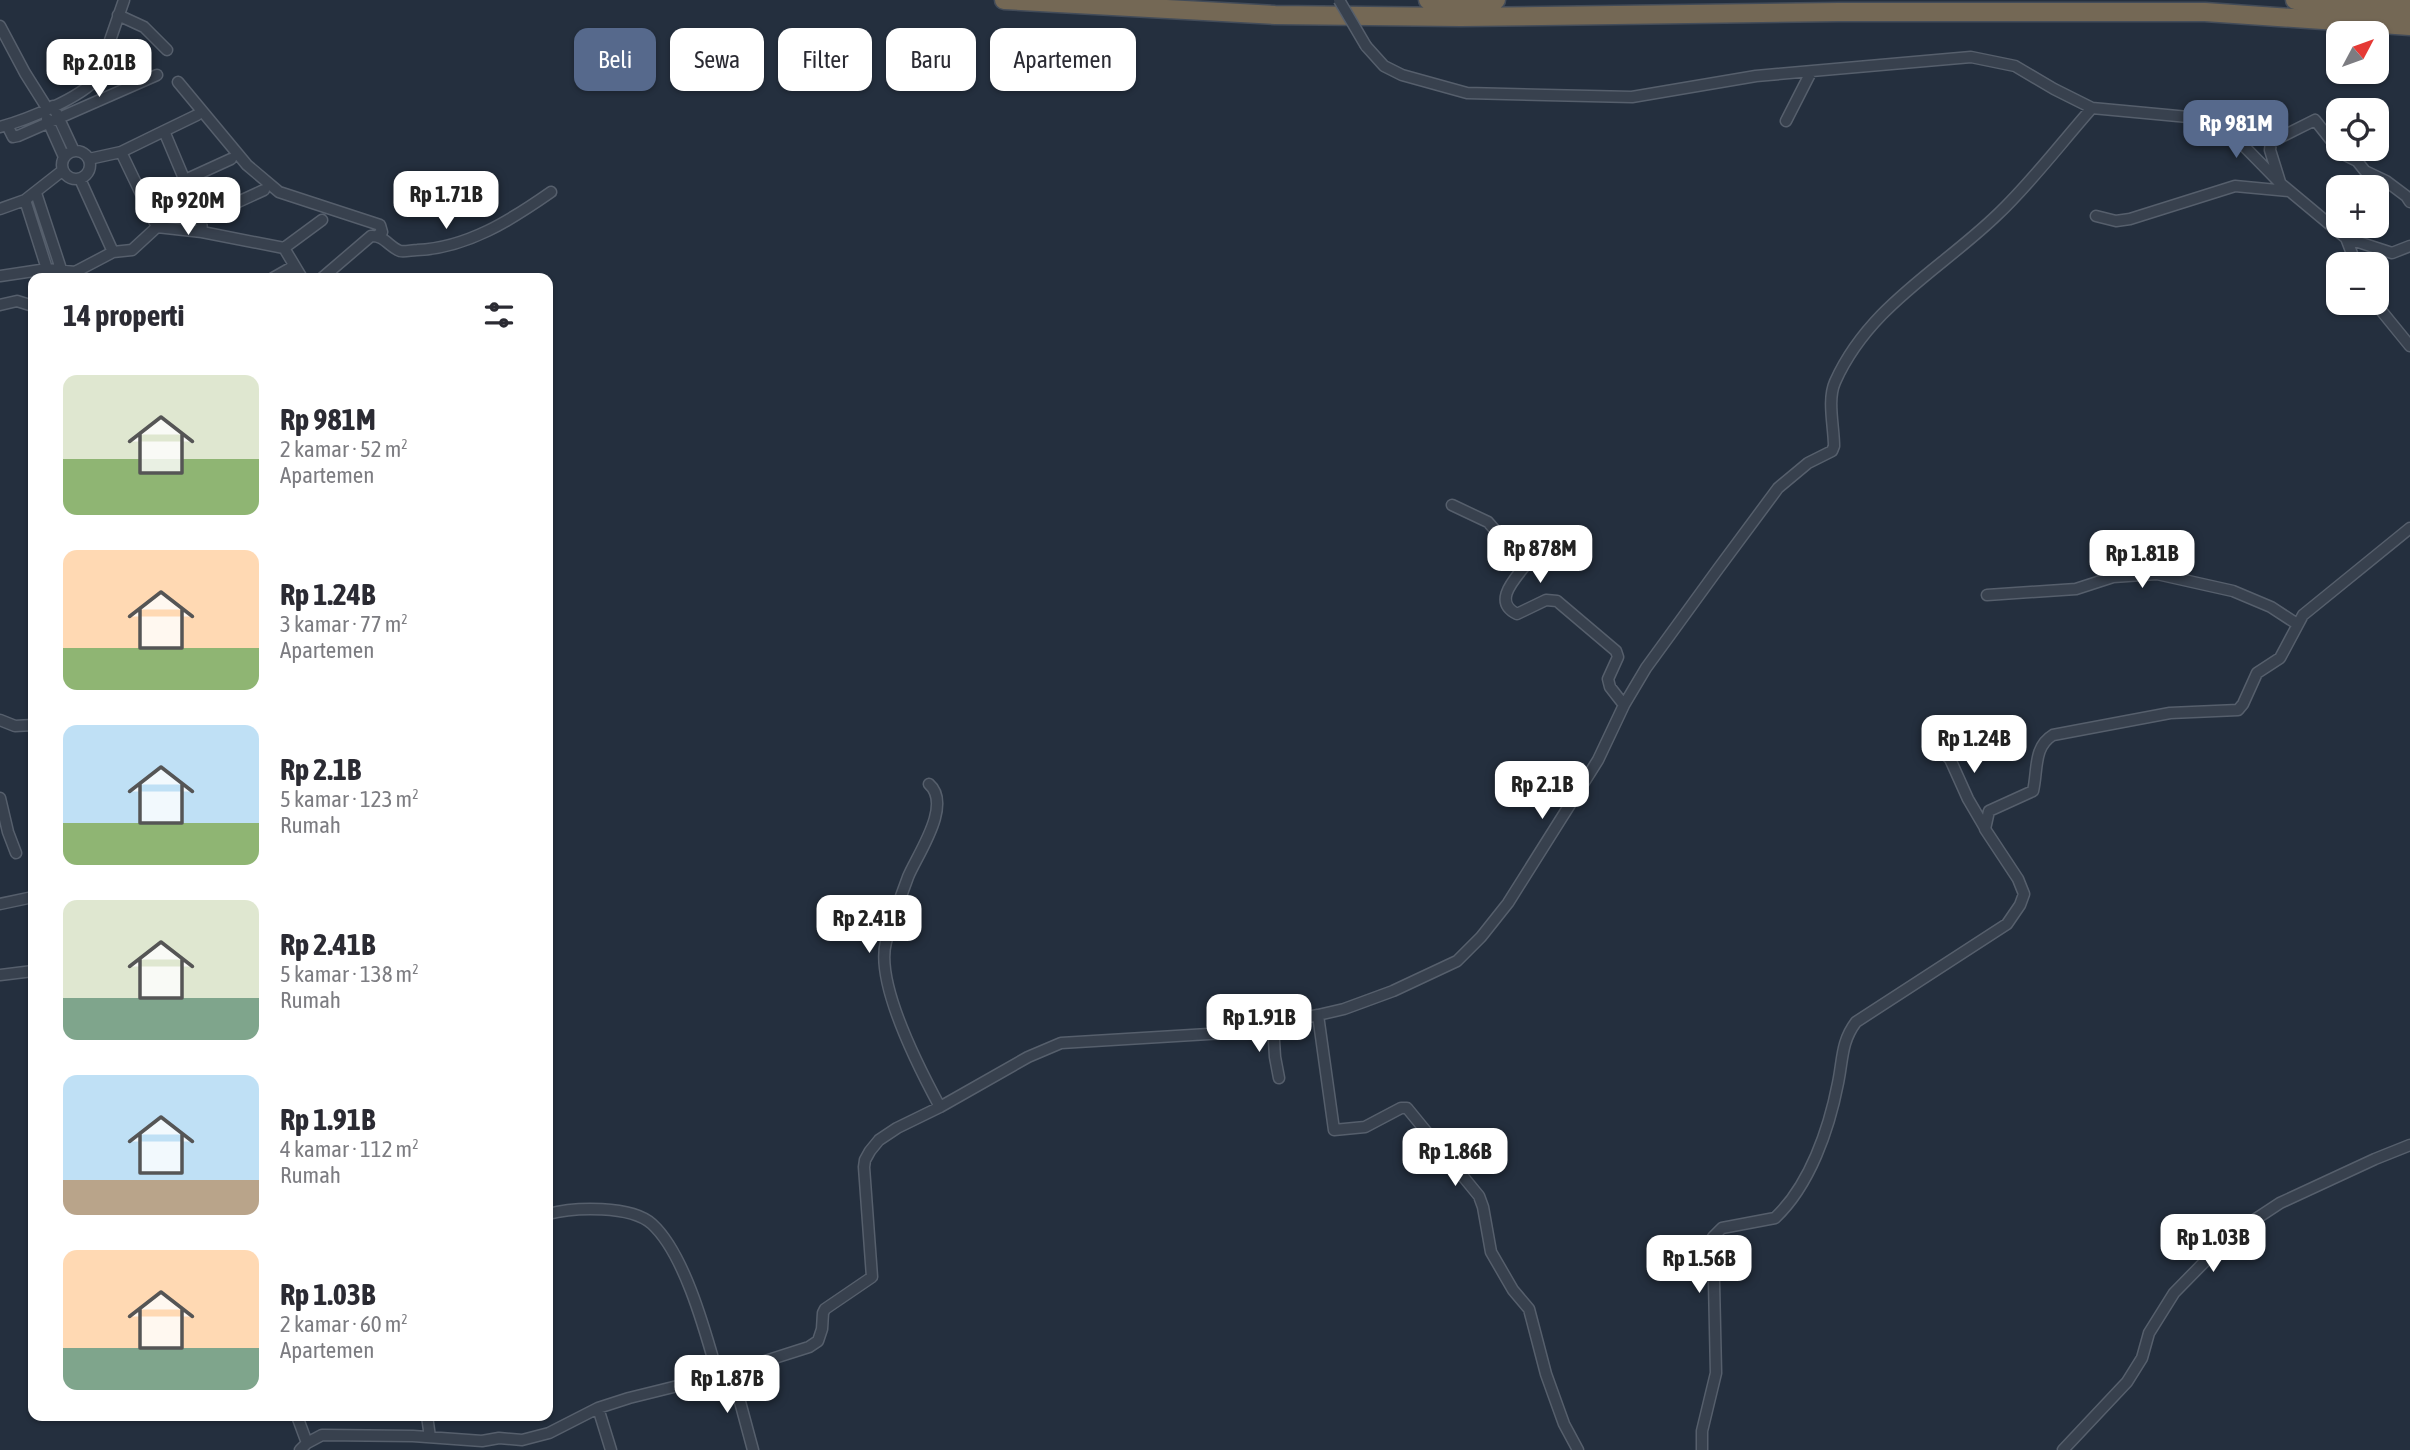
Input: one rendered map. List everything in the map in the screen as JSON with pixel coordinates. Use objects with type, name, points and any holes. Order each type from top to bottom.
[{"type":"highway","points":[[1004,0],[1276,16],[2205,12],[2410,26]]},
{"type":"highway","points":[[1428,0],[1496,0]]},
{"type":"highway","points":[[2295,0],[2410,9]]},
{"type":"street","points":[[124,0],[97,78],[80,94],[3,126],[13,137],[157,75]]},
{"type":"street","points":[[1339,0],[1366,46],[1384,66],[1402,75],[1467,93],[1632,97],[1756,76],[1971,57],[2015,66],[2092,108],[2199,118],[2234,136],[2280,183],[2326,221]]},
{"type":"street","points":[[118,15],[144,27],[167,50]]},
{"type":"street","points":[[0,26],[47,108],[60,118],[75,150],[89,159],[87,175],[80,180],[69,179],[62,171],[61,163],[64,157],[75,150]]},
{"type":"street","points":[[1786,121],[1811,72]]},
{"type":"street","points":[[178,82],[247,164],[279,192],[354,218],[374,222],[380,225],[382,232],[377,236]]},
{"type":"street","points":[[47,108],[64,157]]},
{"type":"street","points":[[298,1421],[304,1446],[322,1435],[522,1440],[549,1433],[598,1408],[629,1398],[733,1372],[802,1350],[813,1344],[822,1329],[823,1313],[829,1306],[872,1275],[864,1167],[867,1155],[888,1133],[1028,1057],[1061,1043],[1225,1033],[1273,1025],[1344,1009],[1414,983],[1447,967],[1467,952],[1508,903],[1598,760],[1646,668],[1778,488],[1808,463],[1832,451],[1832,390],[1851,353],[1887,308],[1911,285],[1998,215],[2092,108]]},
{"type":"street","points":[[89,159],[121,152],[197,115]]},
{"type":"street","points":[[2280,183],[2270,150],[2271,142],[2315,120],[2341,153],[2357,161],[2364,171],[2386,181],[2410,202]]},
{"type":"street","points":[[164,131],[201,219],[202,232]]},
{"type":"street","points":[[121,152],[157,227]]},
{"type":"street","points":[[185,180],[231,159]]},
{"type":"street","points":[[0,209],[25,200],[62,171]]},
{"type":"street","points":[[80,180],[113,252]]},
{"type":"street","points":[[2096,216],[2116,221],[2130,219],[2235,186],[2289,191]]},
{"type":"street","points":[[201,219],[264,190]]},
{"type":"street","points":[[328,273],[371,236],[377,236],[400,251],[454,245],[523,211],[551,191]]},
{"type":"street","points":[[36,193],[61,269]]},
{"type":"street","points":[[25,200],[47,269]]},
{"type":"street","points":[[0,276],[47,269],[75,272],[113,252],[132,250],[157,227],[202,232],[284,248],[322,220]]},
{"type":"street","points":[[2349,238],[2392,253],[2410,246]]},
{"type":"street","points":[[284,248],[299,273]]},
{"type":"street","points":[[282,273],[294,266]]},
{"type":"street","points":[[0,305],[17,301],[28,304]]},
{"type":"street","points":[[2385,315],[2410,346]]},
{"type":"street","points":[[1452,505],[1488,522],[1520,559],[1524,568],[1506,588],[1505,599],[1511,611],[1517,614],[1546,600],[1557,601],[1616,651],[1618,657],[1608,679],[1610,687],[1625,705]]},
{"type":"street","points":[[1985,829],[1987,815],[1992,808],[2033,790],[2040,748],[2050,737],[2170,713],[2238,710],[2257,673],[2280,658],[2297,624],[2308,609],[2410,528]]},
{"type":"street","points":[[1987,595],[2076,589],[2113,577],[2157,574],[2232,591],[2271,607],[2297,624]]},
{"type":"street","points":[[3,724],[28,725]]},
{"type":"street","points":[[1702,1450],[1702,1431],[1716,1373],[1713,1237],[1722,1228],[1775,1218],[1800,1188],[1821,1143],[1838,1084],[1844,1044],[1847,1034],[1856,1022],[2007,923],[2015,914],[2024,894],[2018,879],[1968,799],[1950,759],[1936,746]]},
{"type":"street","points":[[929,784],[935,791],[935,819],[908,878],[886,939],[885,959],[894,1003],[914,1058],[940,1107]]},
{"type":"street","points":[[0,797],[16,853]]},
{"type":"street","points":[[0,904],[28,898]]},
{"type":"street","points":[[0,975],[28,972]]},
{"type":"street","points":[[1318,1015],[1334,1130],[1365,1127],[1401,1108],[1407,1108],[1479,1196],[1490,1252],[1513,1290],[1529,1309],[1546,1374],[1564,1424],[1578,1450]]},
{"type":"street","points":[[1273,1025],[1279,1079]]},
{"type":"street","points":[[2063,1450],[2131,1376],[2142,1358],[2150,1333],[2174,1293],[2220,1246],[2280,1203],[2410,1145]]},
{"type":"street","points":[[553,1213],[607,1210],[633,1213],[652,1224],[683,1273],[704,1326],[718,1376]]},
{"type":"street","points":[[733,1372],[754,1450]]},
{"type":"street","points":[[598,1408],[611,1450]]},
{"type":"street","points":[[428,1421],[430,1437]]}]
